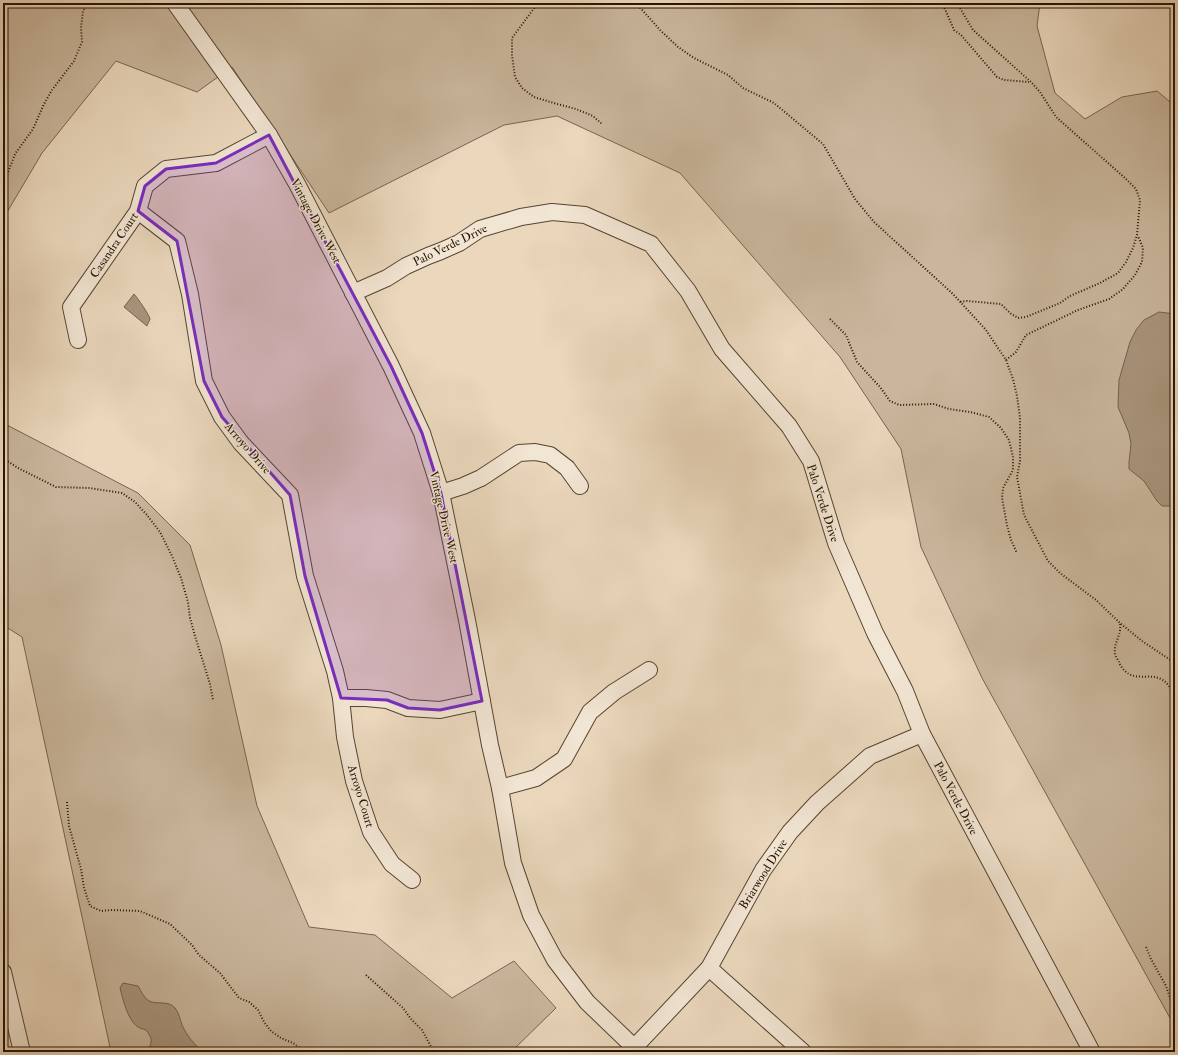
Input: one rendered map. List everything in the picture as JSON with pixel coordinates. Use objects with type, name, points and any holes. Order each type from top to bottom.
[{"type":"street","name":"Vintage Drive West","points":[[176,4],[268,135],[296,184],[391,366],[422,433],[441,493],[467,620],[490,745],[500,788],[513,863],[531,915],[555,960],[587,1002],[634,1050]]},
{"type":"street","name":"Casandra Court","points":[[78,340],[71,307],[138,211],[145,186],[166,169],[216,163],[268,135]]},
{"type":"street","name":"Arroyo Drive","points":[[138,211],[177,241],[190,294],[204,381],[222,417],[241,443],[290,495],[305,576],[336,671],[341,698]]},
{"type":"street","name":"Palo Verde Drive","points":[[353,293],[387,278],[406,266],[459,243],[480,229],[521,217],[552,212],[585,215],[651,244],[688,291],[722,349],[789,426],[811,461],[836,543],[875,633],[905,691],[922,734],[1092,1052]]},
{"type":"street","points":[[441,493],[463,486],[480,478],[519,453],[535,452],[550,455],[567,468],[580,486]]},
{"type":"street","points":[[500,788],[536,778],[564,760],[590,712],[614,692],[649,670]]},
{"type":"street","points":[[341,698],[387,700],[408,708],[440,710],[482,701]]},
{"type":"street","name":"Arroyo Court","points":[[341,698],[345,737],[354,782],[371,832],[392,864],[412,880]]},
{"type":"street","name":"Briarwood Drive","points":[[634,1050],[709,968],[763,870],[790,832],[817,803],[870,756],[922,734]]},
{"type":"street","points":[[709,968],[803,1052]]},
{"type":"street","points":[[3,972],[22,1052]]},
{"type":"path","points":[[3,186],[15,154],[33,129],[52,90],[74,61],[82,42],[81,28],[83,11],[88,3]]},
{"type":"path","points":[[538,3],[512,38],[512,55],[515,77],[522,88],[534,97],[576,109],[593,116],[602,124]]},
{"type":"path","points":[[636,3],[660,30],[678,47],[694,58],[728,75],[743,88],[774,103],[823,144],[855,199],[874,222],[953,294],[986,330],[1006,360],[1013,379],[1020,418],[1020,461],[1017,477],[1024,515],[1048,561],[1060,573],[1096,600],[1120,623],[1142,641],[1175,663]]},
{"type":"path","points":[[941,3],[954,30],[961,35],[997,78],[1031,82]]},
{"type":"path","points":[[957,3],[973,30],[1031,82],[1040,92],[1056,117],[1125,178],[1136,189],[1140,200],[1137,235],[1133,248],[1126,262],[1118,273],[1100,283],[1070,296],[1060,303],[1026,317],[1018,318],[1010,313],[1001,304],[967,301],[959,302]]},
{"type":"path","points":[[1006,360],[1016,352],[1026,335],[1078,310],[1109,300],[1123,289],[1135,275],[1142,262],[1143,248],[1137,235]]},
{"type":"path","points":[[830,318],[846,336],[857,362],[880,387],[890,401],[899,406],[934,404],[949,409],[970,412],[989,418],[1001,428],[1009,440],[1013,457],[1012,470],[1002,488],[1002,498],[1011,540],[1017,553]]},
{"type":"path","points":[[3,458],[18,468],[56,487],[89,488],[122,493],[135,502],[147,515],[160,532],[181,578],[188,602],[190,618],[210,684],[213,700]]},
{"type":"path","points":[[1120,623],[1121,629],[1115,652],[1120,666],[1128,674],[1159,677],[1168,684],[1174,694],[1175,702],[1173,722],[1175,727]]},
{"type":"path","points":[[67,802],[69,826],[81,869],[84,888],[90,906],[101,911],[140,911],[170,924],[192,945],[199,955],[220,973],[239,998],[249,1002],[258,1010],[271,1032],[305,1052]]},
{"type":"path","points":[[1146,947],[1166,986],[1175,1012]]},
{"type":"path","points":[[366,975],[403,1008],[422,1030],[434,1052]]},
{"type":"highlighted area","points":[[269,135],[391,366],[422,433],[441,493],[482,701],[440,710],[408,708],[387,700],[341,698],[305,576],[290,495],[222,417],[204,381],[177,241],[138,211],[145,186],[166,169],[216,163]]},
{"type":"shaded area","points":[[3,3],[1040,3],[1037,26],[1055,93],[1085,119],[1122,97],[1157,91],[1175,106],[1175,655],[1171,660],[1175,663],[1175,1027],[982,678],[921,547],[901,449],[840,357],[680,173],[557,116],[504,125],[329,213],[232,67],[197,92],[116,61],[42,153],[3,219]]},
{"type":"shaded area","points":[[134,294],[149,317],[150,320],[147,326],[124,307]]},
{"type":"shaded area","points":[[1159,312],[1175,314],[1175,504],[1169,506],[1162,506],[1144,481],[1129,469],[1131,444],[1129,433],[1118,407],[1119,380],[1130,342],[1136,330],[1144,320]]},
{"type":"shaded area","points":[[3,423],[138,493],[190,545],[221,645],[257,806],[309,927],[375,935],[452,998],[514,961],[556,1008],[511,1052],[111,1052],[22,637],[3,625]]},
{"type":"shaded area","points":[[123,983],[138,986],[149,1001],[166,1003],[175,1008],[186,1033],[203,1052],[146,1052],[151,1043],[150,1036],[146,1030],[136,1025],[129,1016],[120,988]]}]
